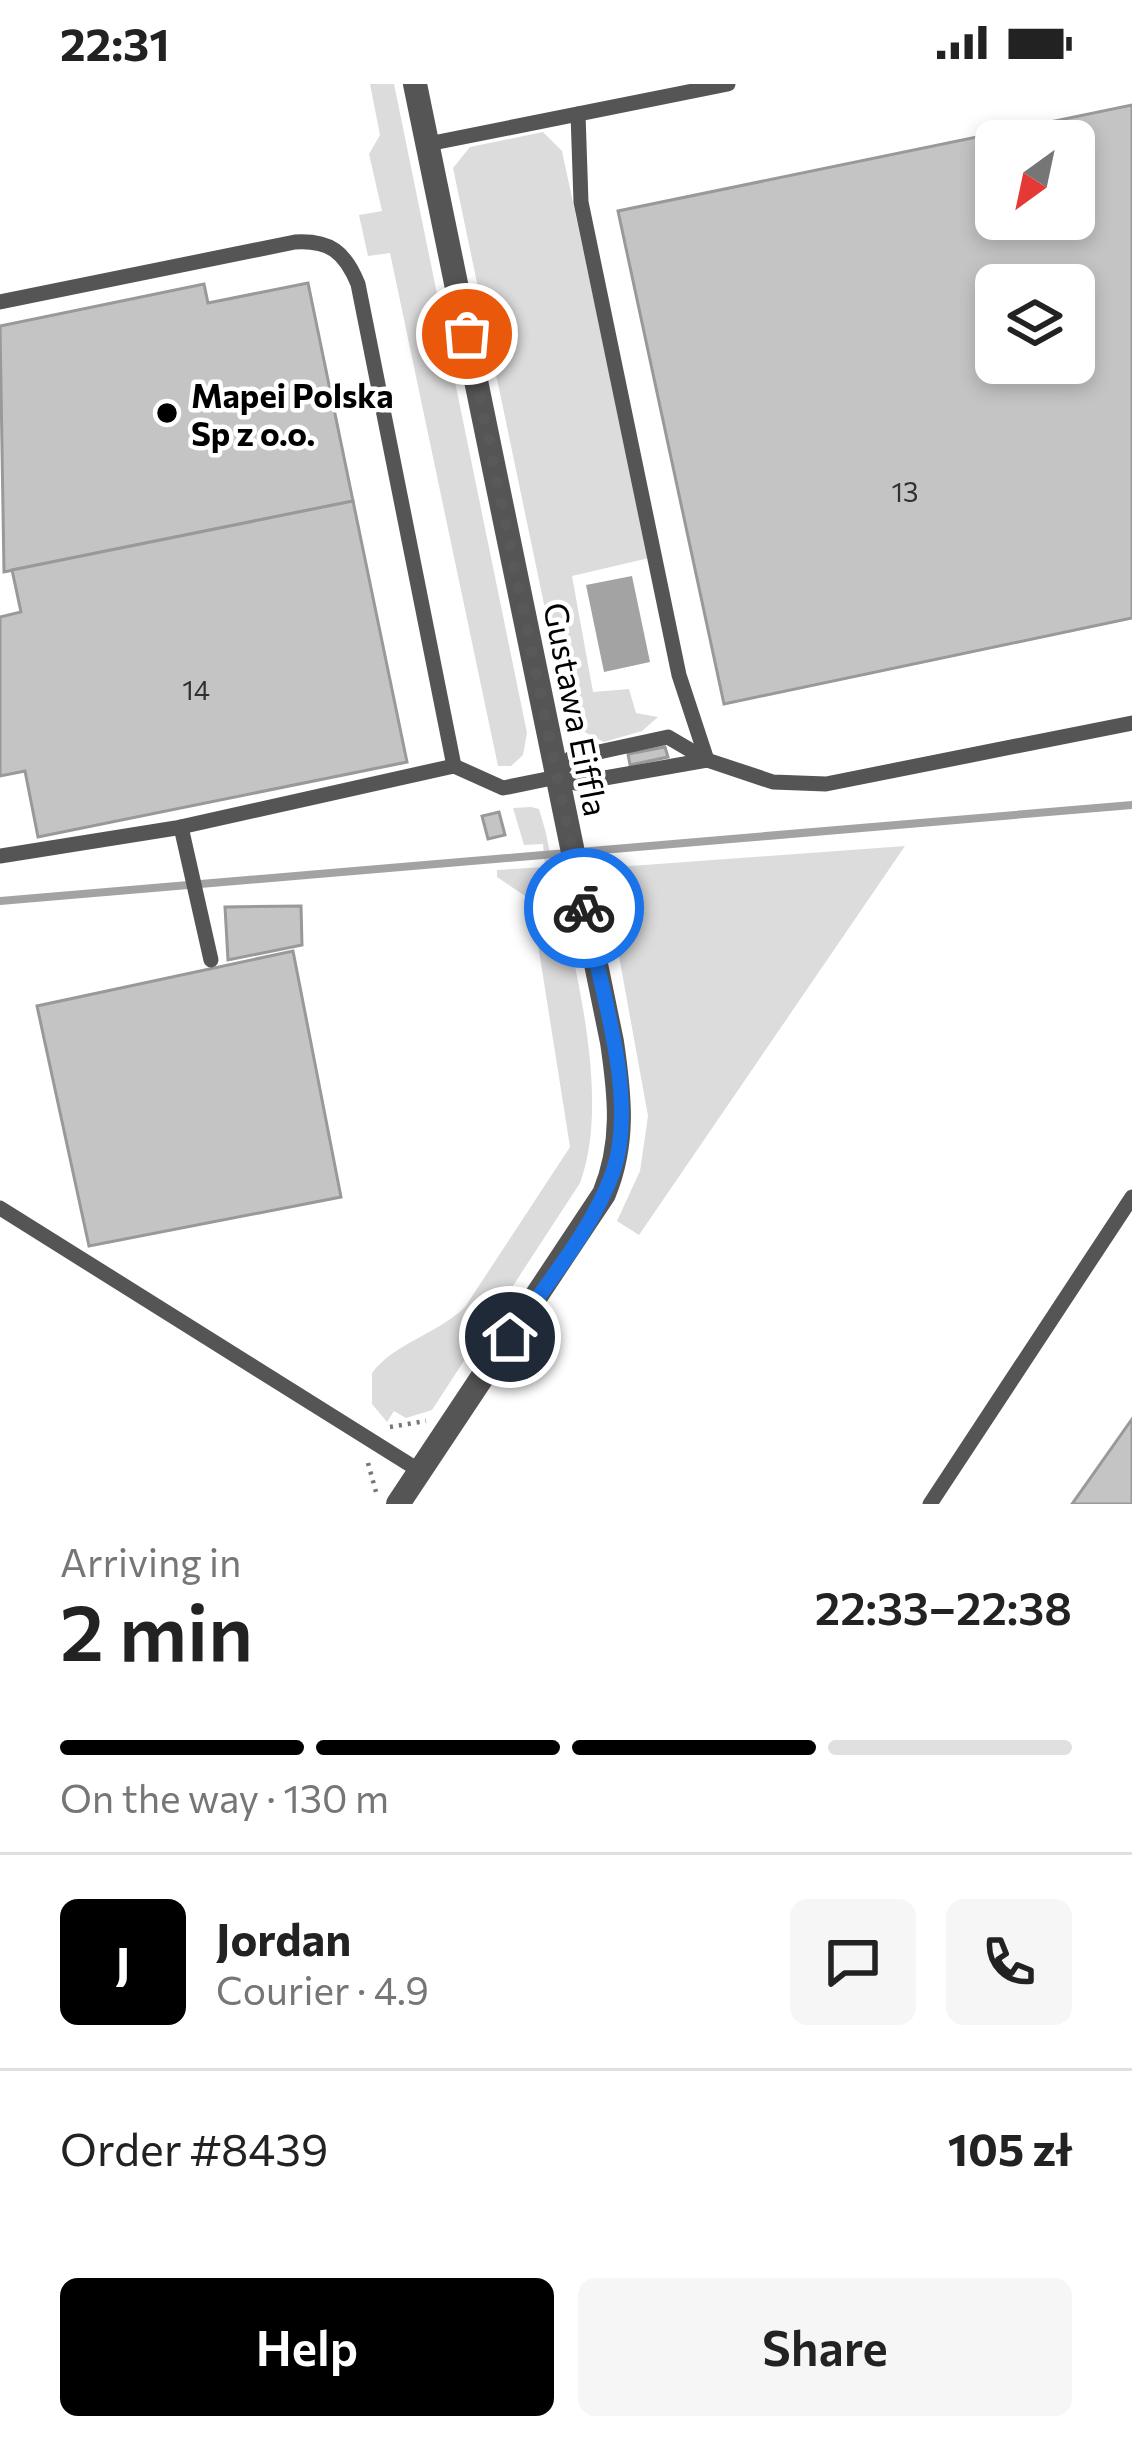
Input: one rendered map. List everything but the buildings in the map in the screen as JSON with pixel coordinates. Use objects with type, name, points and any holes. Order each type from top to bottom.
[{"type":"street","name":"Gustawa Eiffla","points":[[388,1501],[420,1471],[582,1230],[604,1194],[618,1153],[615,1064],[416,84]]},
{"type":"lane","points":[[428,144],[728,84]]},
{"type":"lane","points":[[578,114],[580,202],[679,675],[707,760]]},
{"type":"lane","points":[[0,302],[295,242],[317,241],[336,248],[358,284],[454,766]]},
{"type":"lane","points":[[557,777],[571,758],[668,737],[707,760],[773,782],[826,784],[1132,722]]},
{"type":"lane","points":[[0,856],[181,827],[454,766],[503,788],[557,777],[576,783],[707,760]]},
{"type":"lane","points":[[181,827],[211,960]]},
{"type":"lane","points":[[930,1504],[1132,1197]]},
{"type":"lane","points":[[0,1208],[420,1471]]},
{"type":"path","points":[[362,1432],[424,1422],[436,1414]]},
{"type":"path","points":[[370,1478],[388,1501]]},
{"type":"shaded area","points":[[370,84],[394,84],[527,733],[523,755],[511,766],[498,766],[390,253],[368,256],[359,215],[382,211],[369,154],[380,135]]},
{"type":"shaded area","points":[[543,132],[562,151],[649,558],[572,576],[593,692],[629,689],[636,713],[658,717],[642,731],[604,742],[569,724],[453,168],[470,147]]},
{"type":"shaded area","points":[[632,576],[650,662],[604,672],[586,585]]},
{"type":"shaded area","points":[[513,808],[539,809],[546,833],[583,1010],[592,1102],[589,1145],[580,1183],[432,1410],[406,1418],[394,1411],[387,1422],[372,1404],[372,1373],[392,1354],[465,1307],[570,1147],[531,900],[497,877],[497,870],[545,867],[543,844],[524,845]]},
{"type":"shaded area","points":[[905,846],[639,1235],[617,1221],[640,1171],[648,1116],[603,868]]},
{"type":"waterway","points":[[0,901],[1132,805]]},
{"type":"way so far","points":[[467,334],[584,908]]},
{"type":"place","name":"Mapei Polska Sp z o.o.","points":[[167,413]]},
{"type":"route","points":[[510,1337],[604,1194],[618,1153],[618,1085],[584,908]]}]
